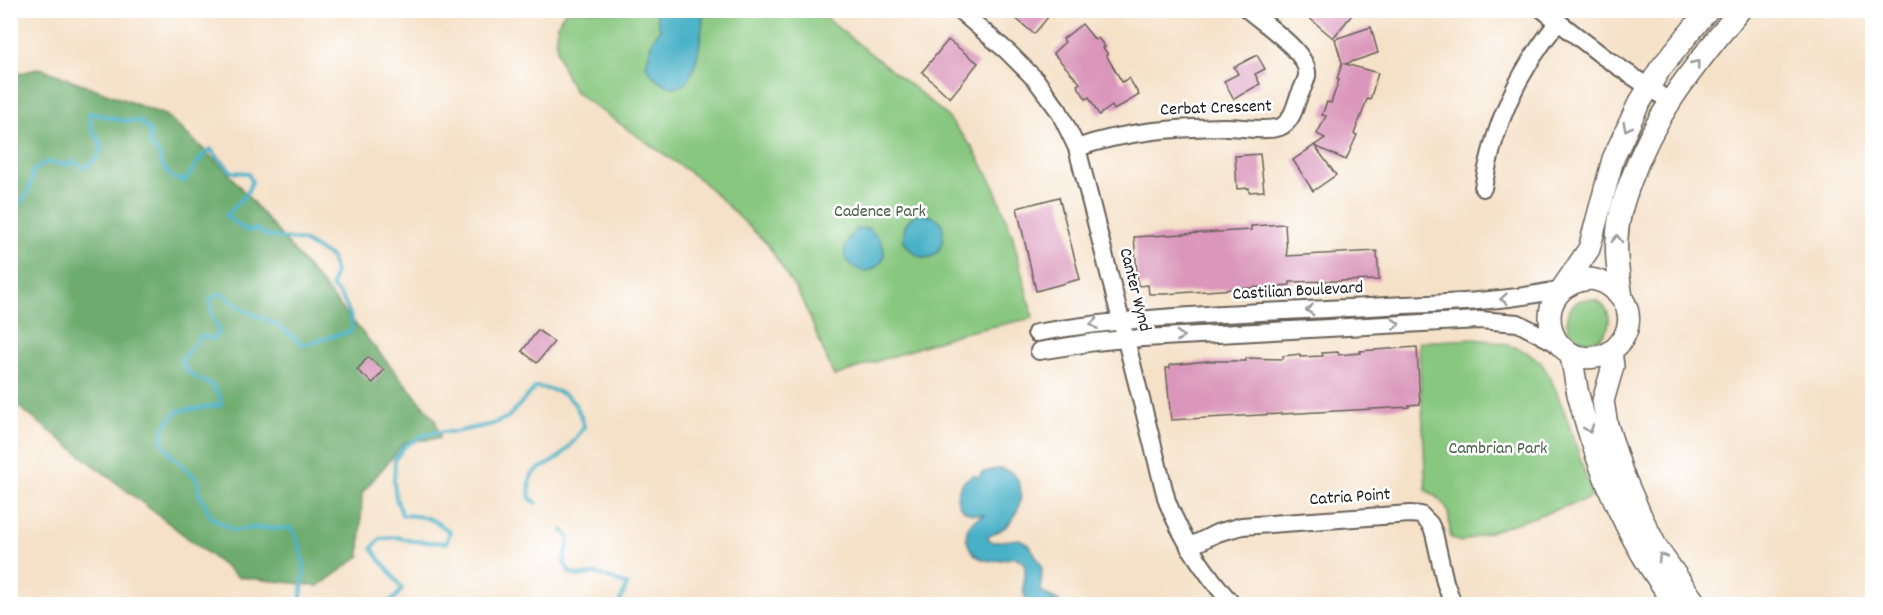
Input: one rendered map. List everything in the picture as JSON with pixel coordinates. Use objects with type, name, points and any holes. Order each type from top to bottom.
[{"type":"street","name":"Canter Wynd","points":[[959,10],[1008,52],[1036,80],[1059,111],[1077,148],[1167,501],[1189,548],[1233,604]]},
{"type":"street","name":"Cerbat Crescent","points":[[1077,148],[1128,134],[1217,127],[1274,128],[1284,125],[1293,112],[1305,80],[1306,63],[1295,50],[1248,10]]},
{"type":"street","points":[[1543,10],[1669,101]]},
{"type":"street","points":[[1676,604],[1661,586],[1626,525],[1601,465],[1578,393],[1574,366],[1551,327],[1550,318],[1555,299],[1589,249],[1613,159],[1648,88],[1660,69],[1708,10]]},
{"type":"street","points":[[1565,349],[1591,358],[1611,352],[1627,331],[1628,314],[1622,297],[1616,240],[1620,213],[1640,156],[1669,101],[1683,80],[1740,10]]},
{"type":"street","points":[[1484,188],[1494,138],[1511,96],[1529,63],[1558,22]]},
{"type":"street","points":[[1563,288],[1582,280],[1600,281],[1616,290],[1622,297]]},
{"type":"street","name":"Castilian Boulevard","points":[[1036,333],[1120,321],[1522,297],[1563,288]]},
{"type":"street","name":"Castilian Boulevard","points":[[1039,351],[1125,339],[1492,320],[1518,323],[1565,349]]},
{"type":"street","points":[[1611,352],[1613,366],[1603,401],[1607,424],[1622,471],[1641,516],[1671,572],[1696,604]]},
{"type":"street","name":"Catria Point","points":[[1189,548],[1217,533],[1256,524],[1420,515],[1430,524],[1434,533],[1445,582],[1453,604]]},
{"type":"green space","name":"Cadence Park","points":[[566,11],[817,11],[946,115],[972,147],[993,184],[1012,234],[1033,318],[958,334],[834,376],[803,301],[768,245],[702,181],[576,93],[561,63],[556,41],[560,20]]},
{"type":"green space","points":[[40,68],[167,116],[225,169],[435,419],[440,438],[405,442],[362,493],[360,556],[319,586],[238,577],[11,401],[10,76]]},
{"type":"green space","points":[[1588,299],[1596,300],[1603,305],[1608,312],[1608,328],[1603,335],[1596,340],[1588,341],[1580,340],[1573,335],[1568,328],[1567,320],[1568,312],[1573,305],[1580,300]]},
{"type":"green space","name":"Cambrian Park","points":[[1473,339],[1515,347],[1538,360],[1545,369],[1569,424],[1593,497],[1460,542],[1450,537],[1448,514],[1444,504],[1426,490],[1419,342]]},
{"type":"water","points":[[655,11],[704,11],[692,73],[686,82],[678,87],[667,85],[652,74],[646,66],[652,41],[660,29]]},
{"type":"water","points":[[920,213],[935,217],[942,223],[942,244],[934,256],[927,258],[912,251],[904,242],[906,224]]},
{"type":"water","points":[[868,228],[883,246],[884,252],[880,263],[865,272],[850,264],[844,254],[847,242],[857,229]]},
{"type":"water","points":[[996,469],[1006,470],[1013,474],[1018,480],[1021,496],[1016,514],[1009,524],[988,539],[993,542],[1020,539],[1030,546],[1042,566],[1041,590],[1062,604],[1028,604],[1023,585],[1025,567],[1023,562],[1015,557],[990,561],[982,559],[970,548],[967,537],[969,527],[973,521],[984,515],[971,514],[963,510],[957,500],[959,488],[968,478],[974,475],[979,478],[981,473]]},
{"type":"building","points":[[1006,10],[1054,10],[1034,34]]},
{"type":"building","points":[[1300,10],[1356,10],[1333,38]]},
{"type":"building","points":[[1082,24],[1095,40],[1098,38],[1105,47],[1103,48],[1108,54],[1106,55],[1122,82],[1129,78],[1139,95],[1114,110],[1112,106],[1099,115],[1089,97],[1086,99],[1077,85],[1080,83],[1053,53],[1065,42],[1063,39]]},
{"type":"building","points":[[1371,27],[1378,53],[1345,64],[1378,73],[1370,100],[1367,99],[1354,134],[1357,135],[1346,160],[1315,146],[1336,175],[1313,191],[1293,160],[1325,138],[1317,134],[1326,116],[1322,115],[1327,102],[1331,103],[1342,63],[1335,39]]},
{"type":"building","points":[[948,40],[978,63],[950,98],[922,72]]},
{"type":"building","points":[[1257,55],[1265,69],[1255,74],[1260,84],[1234,99],[1224,81],[1238,74],[1234,67]]},
{"type":"building","points":[[1260,154],[1264,191],[1249,192],[1249,188],[1237,189],[1235,156]]},
{"type":"building","points":[[1059,197],[1080,279],[1036,291],[1017,208]]},
{"type":"building","points":[[1285,224],[1287,256],[1377,251],[1379,280],[1290,282],[1290,285],[1165,294],[1149,294],[1148,285],[1138,286],[1134,237],[1251,230],[1251,226]]},
{"type":"building","points":[[538,330],[554,342],[537,363],[522,351]]},
{"type":"building","points":[[1417,347],[1420,404],[1409,405],[1409,407],[1171,420],[1166,368],[1170,368],[1170,365],[1207,361],[1246,361],[1246,358],[1283,359],[1283,356],[1300,354],[1300,357],[1323,356],[1322,353],[1338,352],[1339,355],[1361,353],[1360,351]]},
{"type":"building","points":[[368,357],[384,370],[373,383],[357,370]]},
{"type":"waterway","points":[[10,208],[16,206],[24,198],[33,171],[47,162],[69,165],[72,161],[85,168],[97,158],[102,146],[91,127],[89,113],[125,121],[140,121],[150,131],[150,144],[160,156],[161,164],[173,178],[185,181],[210,149],[232,172],[248,173],[252,182],[247,193],[226,216],[247,231],[257,229],[268,236],[303,241],[331,257],[335,272],[332,287],[347,307],[351,319],[351,331],[304,345],[277,325],[244,310],[222,293],[210,299],[212,317],[220,330],[214,339],[201,336],[181,360],[187,371],[211,384],[220,397],[221,405],[178,411],[165,425],[161,441],[172,456],[198,480],[199,493],[211,517],[235,531],[249,528],[292,528],[304,564],[300,601],[305,604]]},
{"type":"waterway","points":[[385,604],[395,598],[402,589],[372,548],[380,539],[397,537],[412,541],[446,543],[450,532],[428,518],[402,515],[396,498],[394,482],[395,459],[405,446],[424,435],[436,432],[455,432],[493,424],[508,417],[536,387],[563,394],[578,409],[584,427],[563,454],[532,475],[529,487],[530,498],[537,503]]},
{"type":"waterway","points":[[563,530],[569,538],[564,562],[570,573],[579,576],[596,573],[627,585],[619,604]]}]
